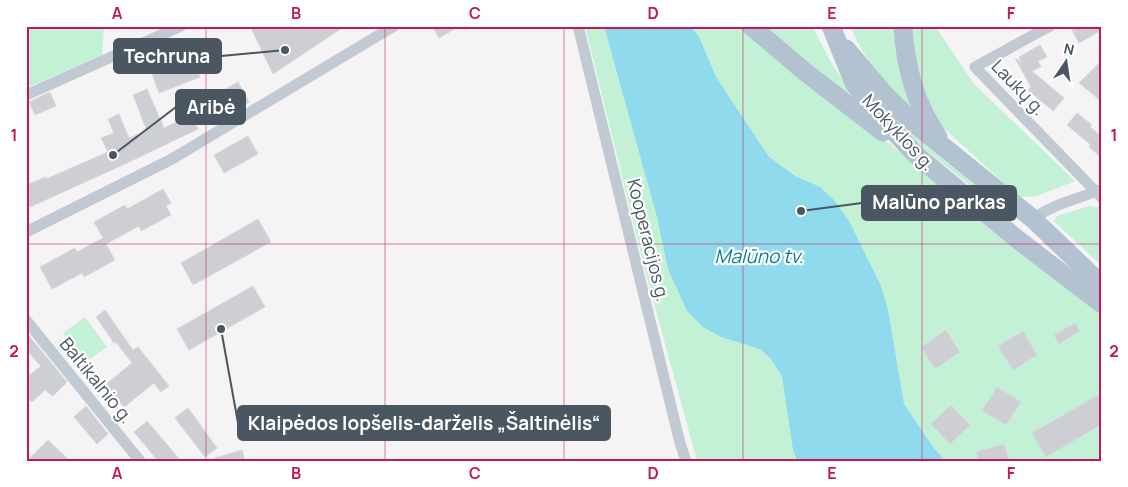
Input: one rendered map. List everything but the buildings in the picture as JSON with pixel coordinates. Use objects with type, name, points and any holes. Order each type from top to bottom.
[{"type":"main road","points":[[751,26],[863,117],[915,154]]},
{"type":"main road","points":[[903,26],[908,64],[919,104],[927,121],[950,152]]},
{"type":"main road","name":"Mokyklos g.","points":[[834,32],[854,83],[875,111],[915,154],[1017,239],[1102,304]]},
{"type":"main road","name":"Mokyklos g.","points":[[834,32],[886,96],[914,123],[1032,219],[1102,285]]},
{"type":"main road","points":[[1017,239],[1032,219]]},
{"type":"street","points":[[26,95],[181,26]]},
{"type":"street","points":[[26,232],[172,159],[394,26]]},
{"type":"street","name":"Kooperacijos g.","points":[[578,26],[686,461]]},
{"type":"street","name":"Laukų g.","points":[[1050,26],[975,67],[1100,193]]},
{"type":"street","points":[[1032,219],[1053,207],[1100,193]]},
{"type":"street","name":"Baltikalnio g.","points":[[26,320],[140,461]]},
{"type":"green space","points":[[26,26],[104,26],[102,55],[26,88]]},
{"type":"green space","points":[[585,26],[742,26],[1101,312],[1102,461],[697,461],[646,274]]},
{"type":"green space","points":[[764,26],[812,26],[832,64],[853,96],[839,87]]},
{"type":"green space","points":[[850,26],[895,26],[913,112],[870,62]]},
{"type":"green space","points":[[913,26],[935,26],[974,84],[1075,181],[1037,196],[1019,197],[935,120],[914,57]]},
{"type":"green space","points":[[870,89],[894,117],[1015,216],[1013,219],[911,138],[882,109]]},
{"type":"green space","points":[[1089,206],[1102,208],[1102,266],[1054,221],[1057,216]]},
{"type":"green space","points":[[85,317],[107,347],[84,363],[63,333]]},
{"type":"water","name":"Malūno tv.","points":[[604,26],[690,26],[699,37],[716,77],[769,157],[795,176],[820,187],[834,200],[849,221],[881,286],[888,310],[904,404],[933,447],[945,461],[797,461],[793,450],[782,376],[771,359],[760,349],[721,337],[703,327],[687,311],[668,269],[657,217]]},
{"type":"place","name":"Techruna","points":[[285,50]]},
{"type":"place","name":"Aribė","points":[[113,155]]},
{"type":"place","name":"Malūno parkas","points":[[801,211]]},
{"type":"place","name":"Klaipėdos lopšelis-darželis „Šaltinėlis“","points":[[221,329]]}]
